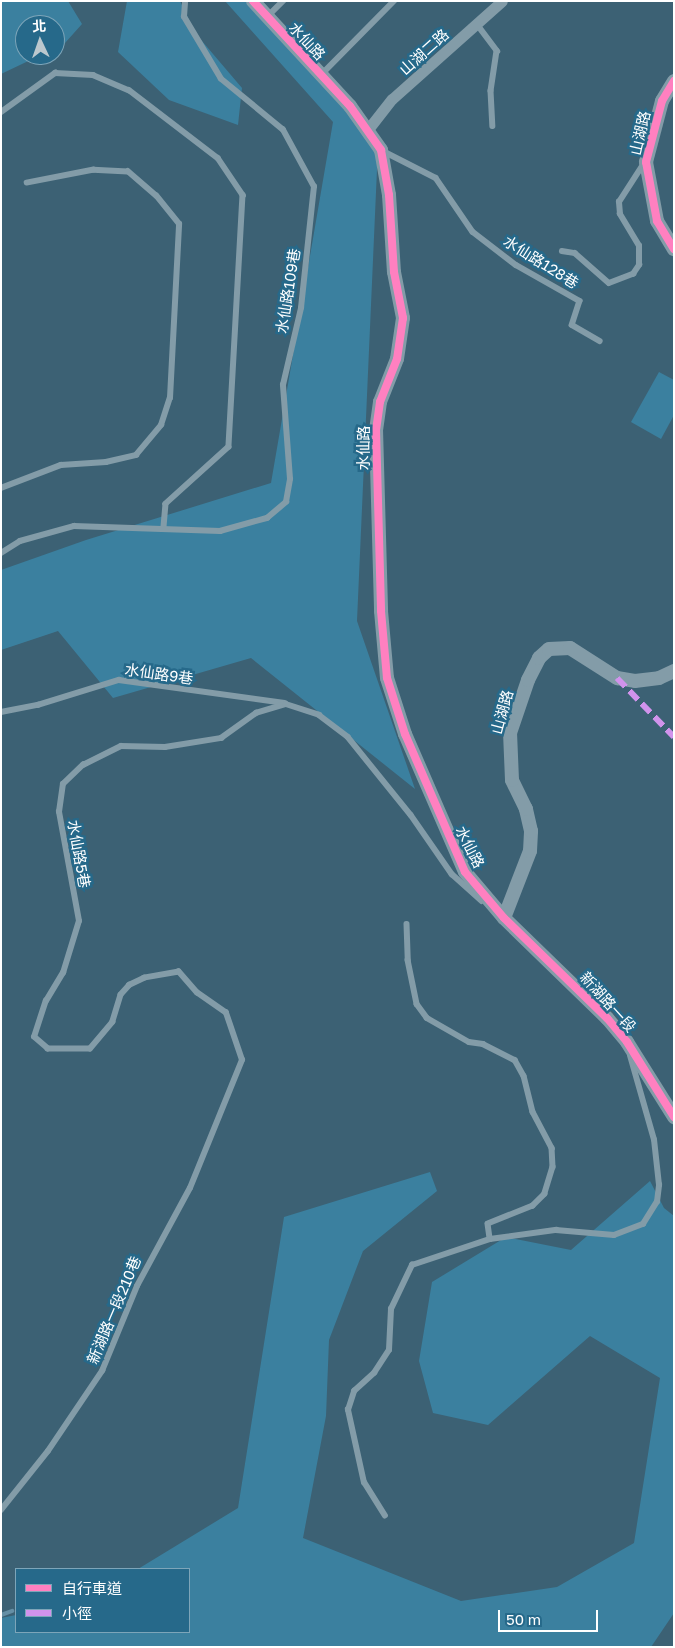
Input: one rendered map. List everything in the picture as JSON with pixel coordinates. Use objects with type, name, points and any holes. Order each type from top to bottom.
[{"type":"street","name":"水仙路","points":[[253,1],[369,128],[381,150],[389,195],[394,272],[403,318],[397,359],[380,402],[376,429],[381,612],[387,678],[405,734],[465,872],[504,918]]},
{"type":"street","name":"山湖二路","points":[[369,128],[392,100],[502,1]]},
{"type":"street","name":"山湖路","points":[[674,81],[662,101],[646,162],[658,222],[674,249]]},
{"type":"street","name":"山湖路","points":[[504,918],[530,851],[531,832],[526,809],[512,780],[510,733],[528,680],[539,658],[550,649],[570,648],[617,678],[635,681],[659,678],[674,671]]},
{"type":"street","name":"新湖路一段","points":[[504,918],[577,986],[627,1042],[674,1117]]},
{"type":"lane","name":"水仙路109巷","points":[[1,553],[20,541],[74,526],[220,531],[267,518],[286,502],[290,479],[283,385],[302,308],[314,187],[283,130],[221,79],[184,17],[185,1]]},
{"type":"lane","points":[[267,17],[283,1]]},
{"type":"lane","points":[[320,75],[394,1]]},
{"type":"lane","points":[[478,24],[497,51],[491,91],[493,126]]},
{"type":"lane","points":[[1,112],[55,73],[94,75],[129,90],[218,158],[243,195],[229,447],[166,504],[164,529]]},
{"type":"lane","name":"水仙路128巷","points":[[381,150],[436,178],[473,232],[516,266],[580,301],[572,325],[600,341]]},
{"type":"lane","points":[[562,251],[575,253],[609,283],[633,274],[639,264],[639,246],[620,214],[618,202],[646,162]]},
{"type":"lane","points":[[1,488],[61,465],[106,462],[136,455],[161,425],[170,398],[179,224],[156,196],[128,172],[94,170],[27,183]]},
{"type":"lane","name":"水仙路9巷","points":[[1,712],[38,706],[119,680],[286,704]]},
{"type":"lane","points":[[286,704],[319,715],[348,737],[412,815],[452,874],[504,918]]},
{"type":"lane","name":"水仙路5巷","points":[[190,1188],[242,1060],[226,1013],[197,994],[179,972],[145,978],[130,985],[121,995],[113,1022],[90,1049],[48,1049],[34,1037],[46,1001],[63,973],[79,921],[59,812],[63,784],[83,764],[120,746],[165,747],[220,738],[256,713],[286,704]]},
{"type":"lane","points":[[407,924],[408,960],[417,1004],[427,1018],[469,1042],[482,1044],[514,1060],[524,1076],[534,1112],[552,1148],[553,1168],[545,1194],[533,1206],[488,1224],[490,1240]]},
{"type":"lane","points":[[386,1516],[364,1483],[348,1410],[354,1391],[374,1373],[389,1350],[391,1309],[412,1265],[490,1240],[556,1230],[614,1235],[643,1224],[657,1202],[659,1185],[654,1140],[627,1042]]},
{"type":"lane","name":"新湖路一段210巷","points":[[1,1510],[48,1451],[102,1372],[136,1286],[190,1188]]},
{"type":"shaded area","points":[[1,1],[68,1],[82,24],[65,43],[65,15],[15,15],[15,65],[20,65],[1,74]]},
{"type":"shaded area","points":[[127,1],[180,1],[196,34],[242,88],[238,125],[169,100],[118,52]]},
{"type":"shaded area","points":[[225,1],[262,1],[378,147],[357,621],[415,789],[251,658],[113,698],[58,631],[1,650],[1,570],[86,540],[271,483],[333,122]]},
{"type":"shaded area","points":[[659,372],[674,380],[674,415],[661,439],[631,422]]},
{"type":"shaded area","points":[[430,1172],[437,1191],[363,1251],[329,1340],[326,1416],[303,1538],[461,1601],[557,1587],[634,1543],[660,1378],[590,1336],[488,1425],[433,1413],[419,1361],[432,1282],[506,1237],[571,1250],[650,1181],[664,1208],[674,1216],[674,1613],[651,1647],[1,1647],[1,1618],[15,1615],[15,1633],[190,1633],[190,1568],[140,1568],[238,1508],[284,1217]]},
{"type":"waterway","points":[[1,1615],[12,1611]]},
{"type":"marked path","points":[[617,678],[674,737]]},
{"type":"cycle path","points":[[253,1],[350,106],[381,150],[389,195],[394,272],[403,318],[397,359],[380,402],[376,429],[381,611],[387,678],[405,734],[465,872],[504,918],[607,1018],[627,1042],[674,1117]]},
{"type":"cycle path","points":[[674,81],[662,101],[646,162],[657,221],[674,249]]}]
